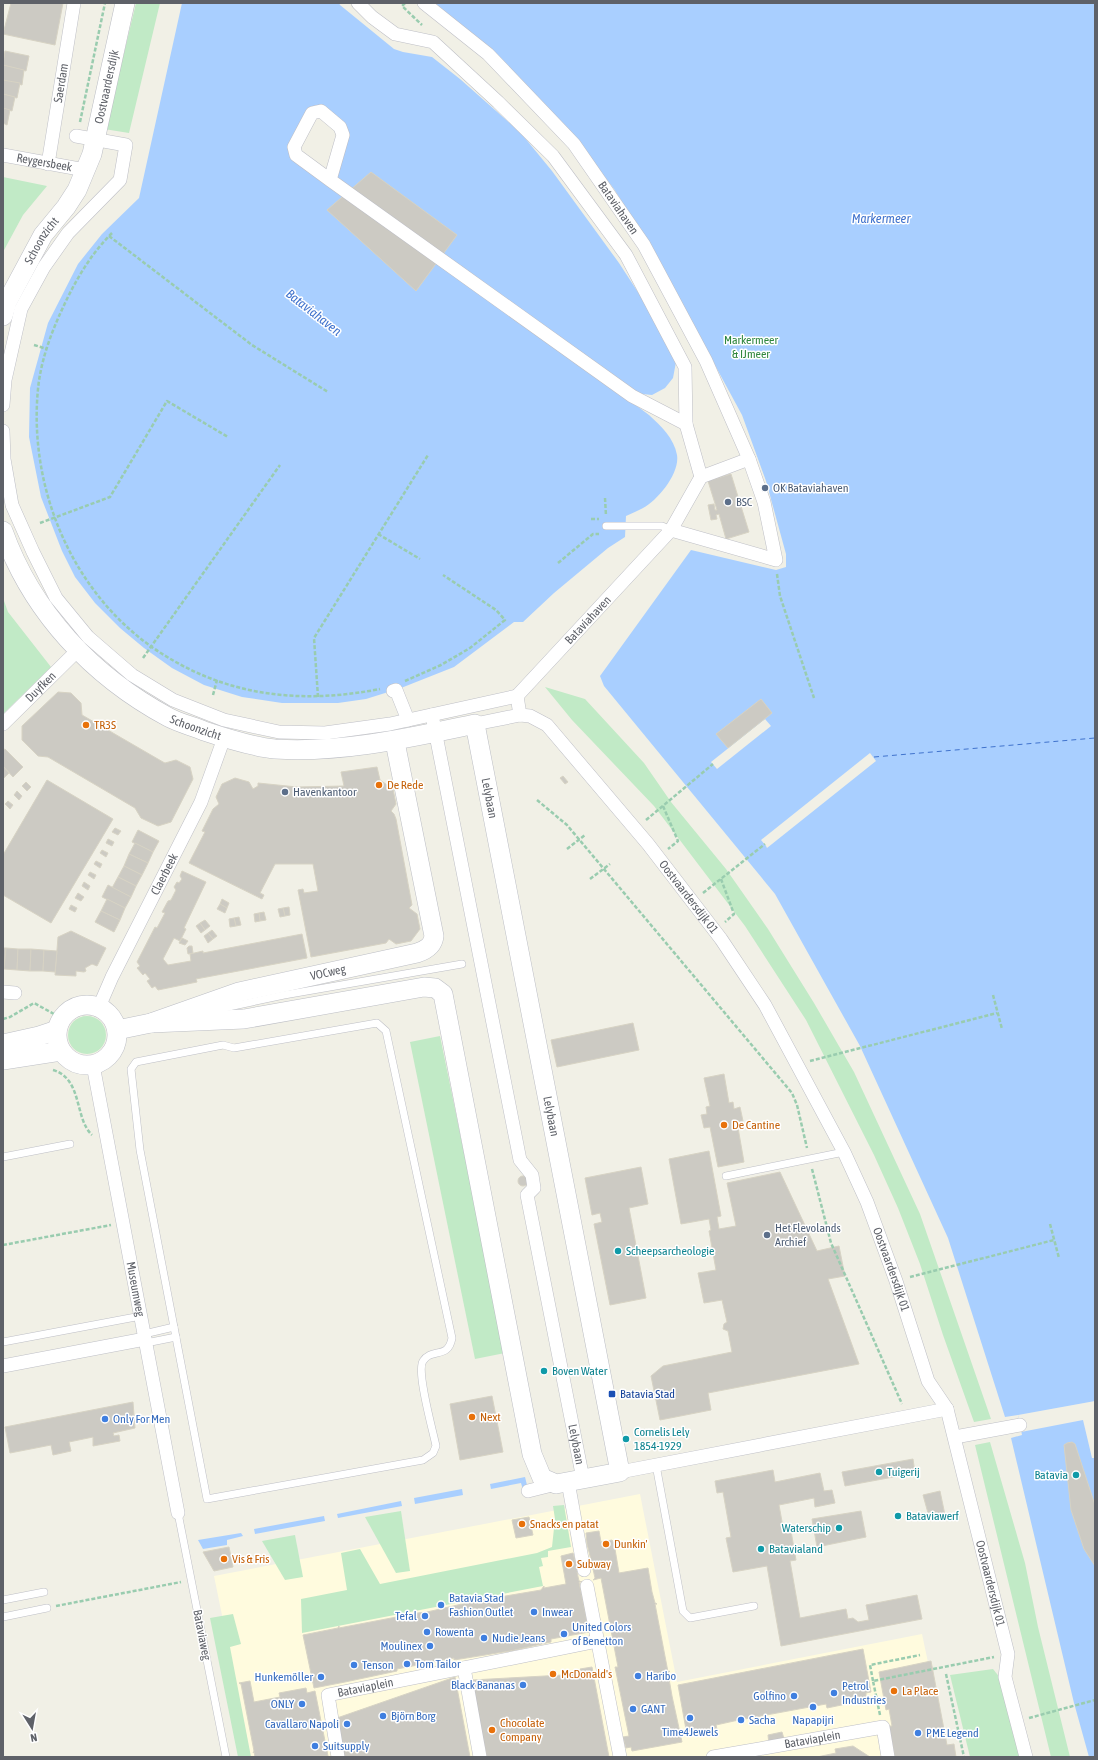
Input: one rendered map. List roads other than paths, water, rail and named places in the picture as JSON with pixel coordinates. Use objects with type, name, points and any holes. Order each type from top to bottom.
[{"type":"street","name":"Saerdam","points":[[48,164],[74,3]]},
{"type":"street","name":"Oostvaardersdijk","points":[[85,170],[95,139],[125,3]]},
{"type":"street","name":"Bataviahaven","points":[[358,3],[372,17],[395,34],[433,42],[553,156],[626,255],[685,367],[686,424],[701,477],[671,530],[517,696]]},
{"type":"street","name":"Bataviahaven","points":[[424,3],[488,54],[574,144],[644,245],[706,361],[749,459],[764,502],[776,560],[671,530]]},
{"type":"street","points":[[330,180],[343,135],[340,126],[321,111],[312,113],[294,146],[296,155],[330,180],[632,396],[686,424]]},
{"type":"street","points":[[3,405],[5,380],[21,310],[44,267],[68,233],[120,180],[126,145],[76,136]]},
{"type":"street","name":"Reygersbeek","points":[[3,155],[85,170]]},
{"type":"street","name":"Schoonzicht","points":[[3,316],[7,302],[43,235],[77,190],[85,170]]},
{"type":"street","points":[[3,431],[4,459],[12,505],[56,598],[88,637],[132,675],[173,700],[217,717],[279,732],[324,733],[408,720],[434,724],[517,696],[520,715]]},
{"type":"street","points":[[701,477],[749,459]]},
{"type":"street","name":"Schoonzicht","points":[[3,531],[13,558],[43,609],[78,650],[120,687],[169,718],[224,738],[274,749],[345,748],[394,742],[434,724],[475,724]]},
{"type":"street","name":"Duyfken","points":[[3,724],[78,650]]},
{"type":"street","points":[[400,686],[408,720]]},
{"type":"street","name":"Oostvaardersdijk 01","points":[[475,724],[520,715],[530,716],[546,725],[659,857],[714,930],[765,1005],[844,1152],[867,1202],[896,1281],[928,1381],[947,1409],[1008,1654],[1005,1677],[1026,1757]]},
{"type":"street","name":"Lelybaan","points":[[434,724],[520,1160],[532,1175],[534,1188],[527,1195],[569,1482],[620,1472],[475,724]]},
{"type":"street","name":"Claerbeek","points":[[99,1007],[201,802],[224,738]]},
{"type":"street","name":"VOCweg","points":[[226,1009],[239,992],[417,953],[430,946],[434,941],[394,742]]},
{"type":"street","name":"VOCweg","points":[[117,1030],[226,1009],[244,1019],[424,987],[439,990],[443,994],[532,1454],[542,1478],[569,1482]]},
{"type":"street","points":[[3,1044],[39,1036],[59,1024],[68,1011],[76,1007],[90,1005],[99,1007],[111,1016],[117,1030],[117,1040],[111,1055],[103,1061],[93,1065],[87,1066],[75,1063],[61,1051],[57,1041],[59,1024]]},
{"type":"street","points":[[3,1060],[61,1051]]},
{"type":"street","name":"Museumweg","points":[[93,1065],[178,1513]]},
{"type":"street","points":[[3,1366],[145,1338]]},
{"type":"street","points":[[620,1472],[908,1418],[947,1409]]},
{"type":"street","points":[[955,1437],[1020,1425]]},
{"type":"street","points":[[528,1491],[569,1482],[584,1570]]},
{"type":"street","points":[[587,1586],[620,1757]]},
{"type":"street","name":"Bataviaplein","points":[[338,1757],[328,1695],[598,1641]]},
{"type":"street","points":[[464,1668],[480,1757]]},
{"type":"street","name":"Bataviaplein","points":[[713,1757],[883,1727],[888,1757]]},
{"type":"lane","points":[[606,522],[662,526],[671,530]]},
{"type":"lane","points":[[226,1009],[284,995],[462,964]]},
{"type":"lane","points":[[377,1023],[386,1031],[388,1038],[452,1338],[450,1346],[445,1351],[428,1356],[422,1361],[420,1374],[436,1446],[433,1453],[423,1460],[207,1499],[176,1337],[140,1150],[131,1069],[136,1062],[216,1046],[223,1045],[234,1048],[377,1023]]},
{"type":"lane","points":[[3,1156],[70,1144]]},
{"type":"lane","points":[[726,1176],[844,1152]]},
{"type":"lane","points":[[3,1342],[141,1316]]},
{"type":"lane","points":[[145,1338],[174,1327]]},
{"type":"lane","points":[[145,1338],[176,1337]]},
{"type":"lane","points":[[656,1466],[683,1611],[690,1618],[754,1606]]},
{"type":"lane","name":"Bataviaweg","points":[[178,1513],[226,1757]]},
{"type":"lane","points":[[3,1600],[44,1592]]},
{"type":"lane","points":[[3,1618],[47,1608]]},
{"type":"water","points":[[182,3],[339,3],[394,49],[432,57],[460,79],[520,132],[552,171],[619,263],[662,329],[676,362],[673,378],[665,388],[652,395],[633,393],[337,181],[337,172],[347,132],[322,107],[316,105],[311,108],[289,146],[649,415],[670,438],[677,455],[675,470],[667,485],[649,504],[626,516],[625,537],[608,548],[554,593],[523,622],[514,622],[454,667],[401,688],[366,699],[338,703],[282,703],[242,697],[204,685],[172,668],[144,648],[120,628],[95,603],[75,577],[62,551],[41,497],[29,437],[30,388],[48,323],[78,264],[102,234],[139,198]]},
{"type":"water","name":"Markermeer","points":[[435,3],[1095,3],[1095,1757],[1089,1757],[1074,1703],[1011,1438],[1022,1435],[1018,1415],[1005,1417],[948,1238],[860,1046],[775,894],[604,686],[600,676],[691,550],[776,570],[786,567],[786,554],[766,481],[742,415],[652,249],[614,189],[576,139],[476,38]]},
{"type":"water","points":[[525,1477],[528,1489],[523,1490],[521,1483],[491,1489],[490,1484]]},
{"type":"water","points":[[462,1489],[463,1495],[415,1504],[414,1498]]},
{"type":"water","points":[[401,1501],[402,1506],[338,1518],[337,1514]]},
{"type":"water","points":[[324,1516],[325,1521],[255,1534],[254,1529]]},
{"type":"water","points":[[241,1533],[243,1536],[227,1540],[227,1545],[203,1549],[198,1540]]},
{"type":"place","name":"OK Bataviahaven","points":[[765,488]]},
{"type":"place","name":"BSC","points":[[728,502]]},
{"type":"place","name":"TR3S","points":[[86,725]]},
{"type":"place","name":"De Rede","points":[[379,785]]},
{"type":"place","name":"Havenkantoor","points":[[285,792]]},
{"type":"place","name":"De Cantine","points":[[724,1125]]},
{"type":"place","name":"Het Flevolands Archief","points":[[767,1235]]},
{"type":"place","name":"Scheepsarcheologie","points":[[618,1251]]},
{"type":"place","name":"Boven Water","points":[[544,1371]]},
{"type":"place","name":"Batavia Stad","points":[[612,1394]]},
{"type":"place","name":"Next","points":[[472,1417]]},
{"type":"place","name":"Only For Men","points":[[105,1419]]},
{"type":"place","name":"Cornelis Lely 1854-1929","points":[[626,1439]]},
{"type":"place","name":"Tuigerij","points":[[879,1472]]},
{"type":"place","name":"Batavia","points":[[1076,1475]]},
{"type":"place","name":"Bataviawerf","points":[[898,1516]]},
{"type":"place","name":"Snacks en patat","points":[[522,1524]]},
{"type":"place","name":"Waterschip","points":[[839,1528]]},
{"type":"place","name":"Dunkin'","points":[[606,1544]]},
{"type":"place","name":"Batavialand","points":[[761,1549]]},
{"type":"place","name":"Vis & Fris","points":[[224,1559]]},
{"type":"place","name":"Subway","points":[[569,1564]]},
{"type":"place","name":"Batavia Stad Fashion Outlet","points":[[441,1605]]},
{"type":"place","name":"Inwear","points":[[534,1612]]},
{"type":"place","name":"Tefal","points":[[425,1616]]},
{"type":"place","name":"Rowenta","points":[[427,1632]]},
{"type":"place","name":"United Colors of Benetton","points":[[564,1634]]},
{"type":"place","name":"Nudie Jeans","points":[[484,1638]]},
{"type":"place","name":"Moulinex","points":[[430,1646]]},
{"type":"place","name":"Tom Tailor","points":[[407,1664]]},
{"type":"place","name":"Tenson","points":[[354,1665]]},
{"type":"place","name":"McDonald's","points":[[553,1674]]},
{"type":"place","name":"Haribo","points":[[638,1676]]},
{"type":"place","name":"Hunkemöller","points":[[321,1677]]},
{"type":"place","name":"Black Bananas","points":[[523,1685]]},
{"type":"place","name":"La Place","points":[[894,1691]]},
{"type":"place","name":"Petrol Industries","points":[[834,1693]]},
{"type":"place","name":"Golfino","points":[[794,1696]]},
{"type":"place","name":"ONLY","points":[[302,1704]]},
{"type":"place","name":"Napapijri","points":[[813,1707]]},
{"type":"place","name":"GANT","points":[[633,1709]]},
{"type":"place","name":"Björn Borg","points":[[383,1716]]},
{"type":"place","name":"Time4Jewels","points":[[690,1718]]},
{"type":"place","name":"Sacha","points":[[741,1720]]},
{"type":"place","name":"Cavallaro Napoli","points":[[347,1724]]},
{"type":"place","name":"Chocolate Company","points":[[492,1730]]},
{"type":"place","name":"PME Legend","points":[[918,1733]]},
{"type":"place","name":"Suitsupply","points":[[315,1746]]},
{"type":"park label","name":"Markermeer & IJmeer","points":[[751,347]]}]
